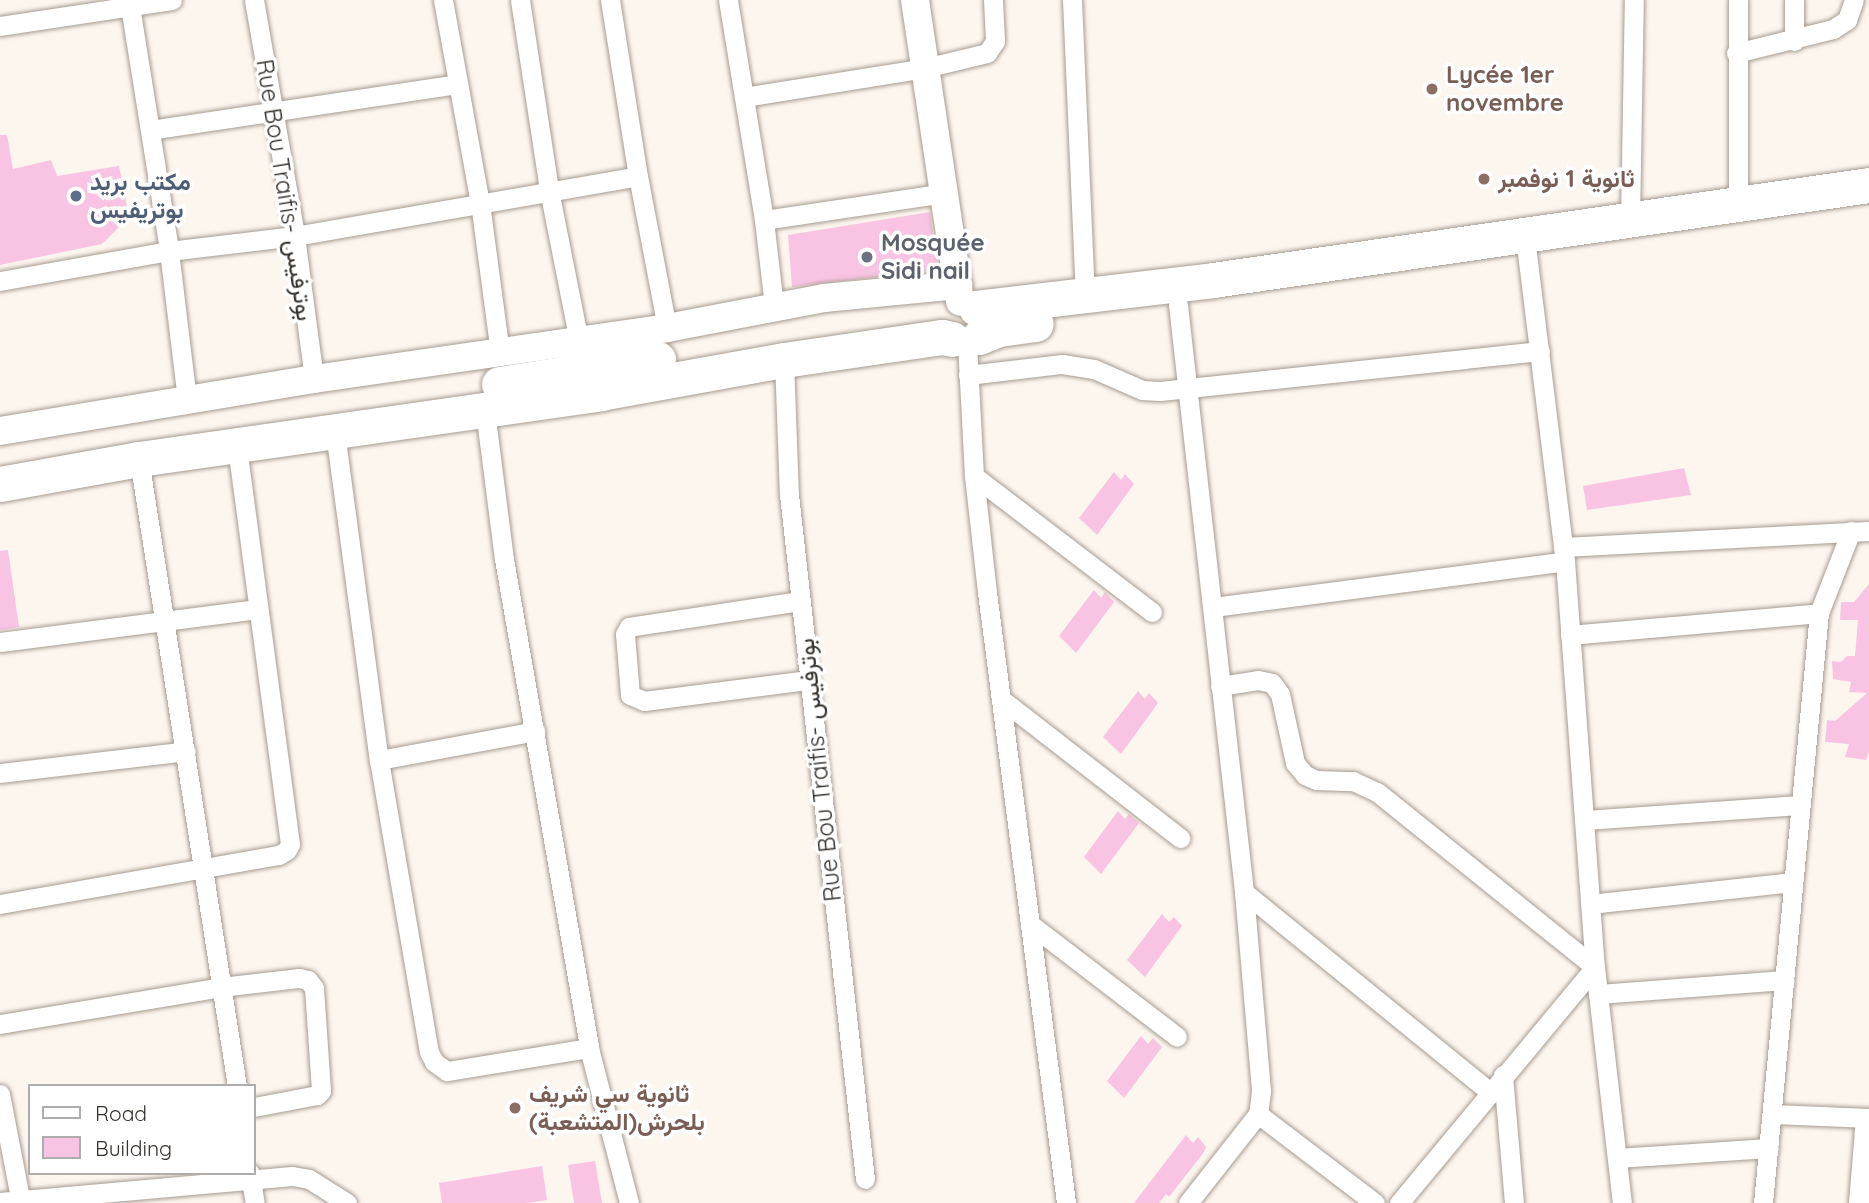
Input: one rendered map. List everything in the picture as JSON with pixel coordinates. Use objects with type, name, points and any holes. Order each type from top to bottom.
[{"type":"highway","points":[[0,484],[139,459],[485,411],[784,360],[942,337],[999,307],[1085,294],[1213,280],[1869,185]]},
{"type":"highway","points":[[0,464],[964,325],[999,329],[1527,253],[1869,208]]},
{"type":"street","points":[[0,26],[130,3],[172,0]]},
{"type":"street","name":"Rue Bou Traifis- بوترفيس","points":[[254,0],[295,236],[314,379]]},
{"type":"street","points":[[443,0],[480,203],[500,353]]},
{"type":"street","points":[[520,0],[549,190],[579,341]]},
{"type":"street","points":[[610,0],[638,176],[667,328]]},
{"type":"street","points":[[728,0],[765,220],[774,307]]},
{"type":"street","points":[[915,0],[964,325],[974,476],[1066,1203]]},
{"type":"street","points":[[744,97],[925,68],[986,53],[992,48],[996,30],[993,0]]},
{"type":"street","points":[[1072,0],[1085,294]]},
{"type":"street","points":[[1630,220],[1634,0]]},
{"type":"street","points":[[1738,0],[1738,204]]},
{"type":"street","points":[[1794,0],[1794,41]]},
{"type":"street","points":[[1736,53],[1794,41],[1833,29],[1847,20],[1854,0]]},
{"type":"street","points":[[130,3],[169,251],[187,399]]},
{"type":"street","points":[[150,130],[458,84]]},
{"type":"street","points":[[0,281],[169,251],[295,236],[638,176]]},
{"type":"street","points":[[765,220],[945,193]]},
{"type":"street","points":[[1527,253],[1564,554],[1595,967],[1622,1203]]},
{"type":"street","points":[[0,431],[314,379],[667,328],[824,298],[964,325],[1062,364],[1094,369],[1142,390],[1186,389],[1540,351]]},
{"type":"street","points":[[1178,305],[1244,892],[1261,1091],[1258,1114],[1188,1203]]},
{"type":"street","name":"Rue Bou Traifis- بوترفيس","points":[[784,360],[789,494],[865,1179]]},
{"type":"street","points":[[485,411],[504,559],[589,1048],[629,1203]]},
{"type":"street","points":[[335,432],[379,760],[429,1052],[434,1062],[447,1071],[589,1048]]},
{"type":"street","points":[[0,904],[279,855],[287,850],[289,844],[236,446]]},
{"type":"street","points":[[139,459],[237,1084]]},
{"type":"street","points":[[974,476],[1152,612]]},
{"type":"street","points":[[1213,607],[1564,554],[1860,531]]},
{"type":"street","points":[[1763,1203],[1819,612],[1860,531]]},
{"type":"street","points":[[800,601],[629,627],[625,634],[631,695],[644,701],[809,680]]},
{"type":"street","points":[[0,642],[258,608]]},
{"type":"street","points":[[1570,635],[1819,612]]},
{"type":"street","points":[[1220,686],[1258,680],[1272,683],[1280,694],[1295,763],[1305,775],[1316,780],[1353,781],[1377,792],[1595,967]]},
{"type":"street","points":[[1001,699],[1181,838]]},
{"type":"street","points":[[379,760],[535,731]]},
{"type":"street","points":[[0,773],[186,751]]},
{"type":"street","points":[[1584,820],[1800,805]]},
{"type":"street","points":[[1590,904],[1793,882]]},
{"type":"street","points":[[1244,892],[1489,1091]]},
{"type":"street","points":[[1030,925],[1177,1037]]},
{"type":"street","points":[[1399,1203],[1489,1091],[1595,967]]},
{"type":"street","points":[[0,1024],[221,987],[299,978],[308,980],[314,988],[321,1091],[317,1095],[256,1107]]},
{"type":"street","points":[[1598,994],[1784,980]]},
{"type":"street","points":[[1503,1075],[1514,1203]]},
{"type":"street","points":[[0,1094],[20,1148],[13,1201],[251,1176],[292,1176],[309,1179],[347,1203]]},
{"type":"street","points":[[1258,1114],[1375,1203]]},
{"type":"street","points":[[1773,1114],[1869,1118]]},
{"type":"street","points":[[1863,1203],[1869,1130]]},
{"type":"street","points":[[1616,1158],[1769,1148]]},
{"type":"street","points":[[251,1176],[254,1203]]},
{"type":"building","name":"مكتب بريد بوتريفيس","points":[[0,135],[7,135],[13,169],[51,160],[57,176],[119,166],[129,217],[102,244],[0,265]]},
{"type":"building","name":"Mosquée Sidi nail","points":[[930,212],[938,270],[792,287],[788,235]]},
{"type":"building","points":[[1684,468],[1691,495],[1587,510],[1583,486]]},
{"type":"building","points":[[1114,472],[1121,480],[1125,474],[1134,484],[1097,535],[1079,518]]},
{"type":"building","points":[[8,550],[19,627],[0,630],[0,551]]},
{"type":"building","points":[[1869,584],[1869,752],[1866,760],[1845,757],[1849,744],[1825,742],[1827,720],[1835,721],[1867,693],[1849,692],[1851,682],[1833,679],[1832,661],[1841,662],[1847,656],[1855,656],[1858,620],[1840,620],[1841,602],[1854,602]]},
{"type":"building","points":[[1094,590],[1101,598],[1105,592],[1114,602],[1076,653],[1059,636]]},
{"type":"building","points":[[1138,691],[1145,699],[1149,693],[1158,703],[1121,754],[1103,737]]},
{"type":"building","points":[[1118,811],[1125,819],[1129,814],[1139,823],[1101,874],[1084,857]]},
{"type":"building","points":[[1162,914],[1169,922],[1174,917],[1182,926],[1145,977],[1127,960]]},
{"type":"building","points":[[1141,1036],[1148,1044],[1153,1038],[1162,1047],[1124,1098],[1107,1081]]},
{"type":"building","points":[[1186,1135],[1193,1143],[1198,1137],[1206,1147],[1204,1152],[1169,1197],[1166,1194],[1159,1203],[1134,1203]]},
{"type":"building","points":[[595,1161],[602,1203],[574,1203],[568,1165]]},
{"type":"building","points":[[542,1166],[547,1200],[527,1203],[442,1203],[439,1183]]},
{"type":"place","name":"Lycée 1er novembre","points":[[1432,89]]},
{"type":"place","name":"ثانوية 1 نوفمبر","points":[[1484,179]]},
{"type":"place","name":"مكتب بريد بوتريفيس","points":[[76,196]]},
{"type":"place","name":"Mosquée Sidi nail","points":[[867,257]]},
{"type":"place","name":"ثانوية سي شريف بلحرش(المتشعبة)","points":[[515,1108]]}]
